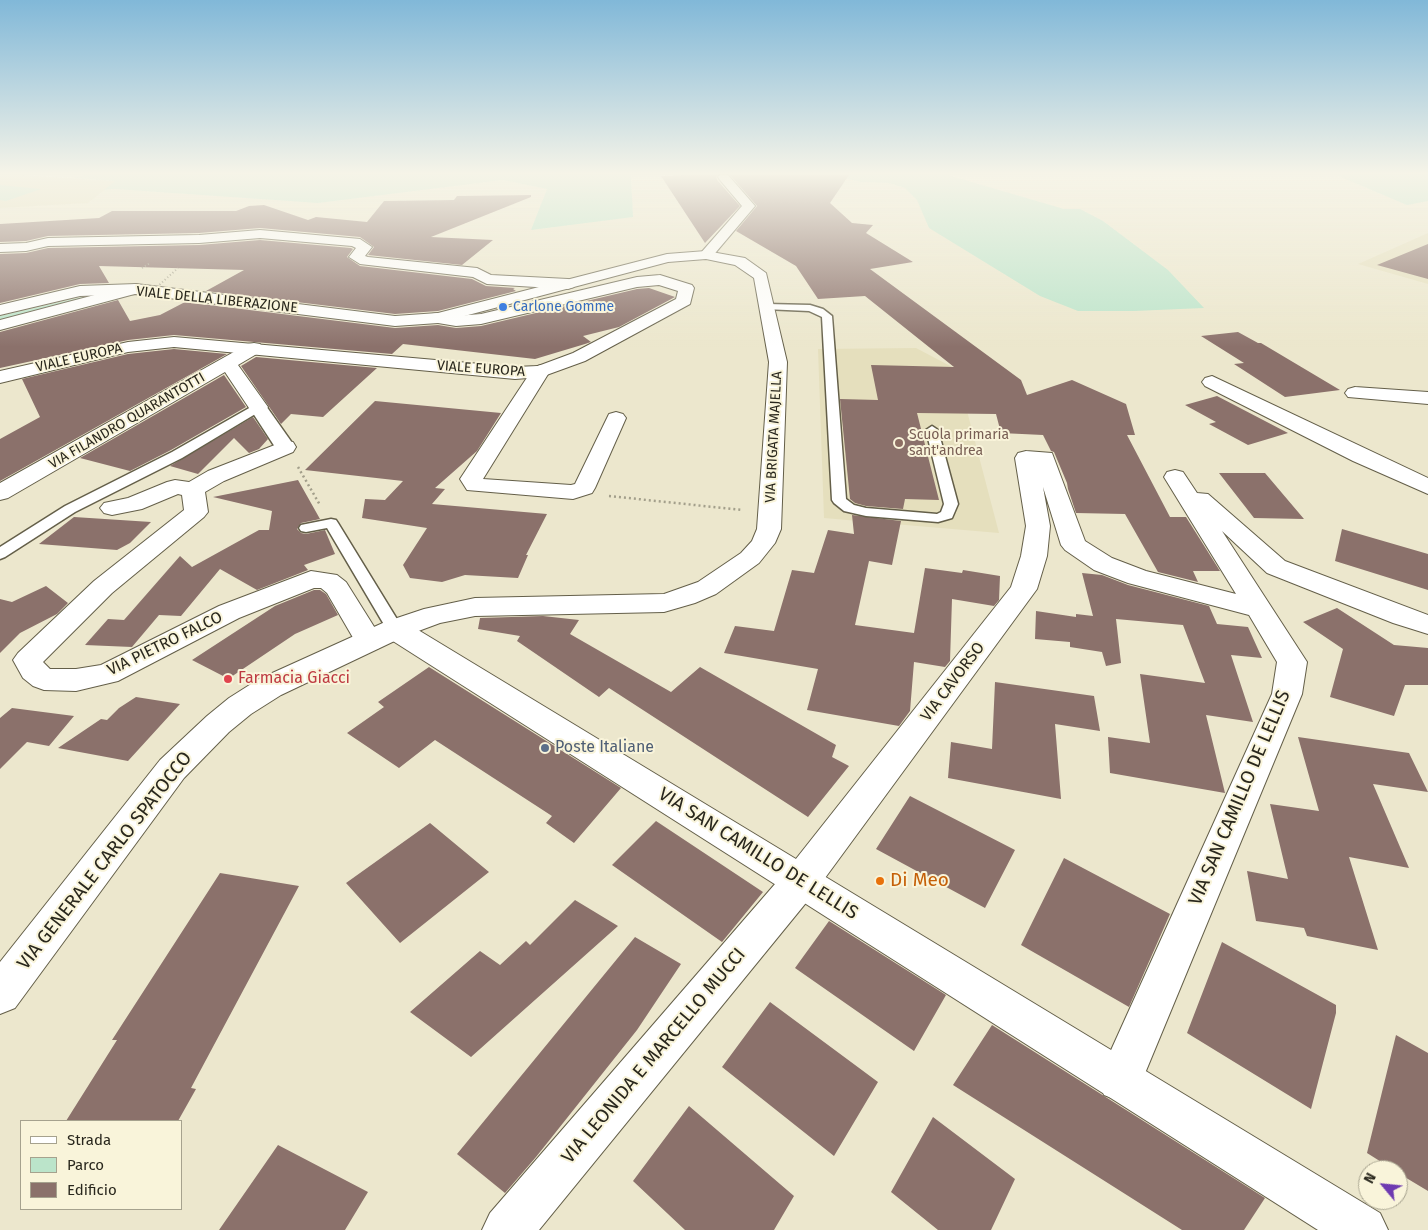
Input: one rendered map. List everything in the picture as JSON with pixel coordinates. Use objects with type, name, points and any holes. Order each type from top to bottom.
[{"type":"street","points":[[706,255],[726,232]]},
{"type":"street","points":[[0,248],[26,247],[48,242],[199,239],[260,234],[355,242],[365,247],[356,257],[365,261],[477,273],[487,278],[568,284]]},
{"type":"street","name":"VIA BRIGATA MAJELLA","points":[[382,635],[434,615],[475,608],[664,603],[686,597],[707,588],[750,558],[764,543],[769,529],[778,362],[761,276],[740,261],[706,255],[667,258],[438,318]]},
{"type":"street","name":"VIALE EUROPA","points":[[0,377],[128,347],[174,342],[515,373],[541,372],[580,357],[684,301],[686,288],[660,280],[637,282],[481,319],[456,321],[438,318]]},
{"type":"street","points":[[0,310],[80,291],[136,289]]},
{"type":"street","name":"VIALE DELLA LIBERAZIONE","points":[[0,326],[136,289],[395,321],[438,318]]},
{"type":"street","name":"VIA FILANDRO QUARANTOTTI","points":[[0,493],[254,348]]},
{"type":"street","points":[[112,508],[134,504],[175,487],[193,489],[216,476],[285,447],[228,363]]},
{"type":"street","points":[[541,372],[471,479],[475,484],[573,492],[584,488],[616,418]]},
{"type":"street","points":[[1212,382],[1428,487]]},
{"type":"street","points":[[1355,392],[1428,398]]},
{"type":"street","name":"VIA CAVORSO","points":[[801,882],[1024,589],[1034,556],[1038,526],[1026,458],[1044,458],[1074,545],[1103,564],[1137,577],[1258,609]]},
{"type":"street","name":"VIA SAN CAMILLO DE LELLIS","points":[[1120,1079],[1287,694],[1292,662],[1177,481],[1195,494],[1276,566],[1403,617],[1428,624]]},
{"type":"street","name":"VIA PIETRO FALCO","points":[[193,489],[196,512],[103,588],[69,620],[28,660],[33,671],[44,679],[76,680],[108,674],[229,612],[312,579],[328,581],[337,588],[382,635]]},
{"type":"street","name":"VIA SAN CAMILLO DE LELLIS","points":[[382,635],[801,882],[1363,1230]]},
{"type":"street","name":"VIA GENERALE CARLO SPATOCCO","points":[[0,994],[172,769],[218,724],[240,706],[270,687],[382,635]]},
{"type":"street","name":"VIA LEONIDA E MARCELLO MUCCI","points":[[507,1230],[801,882]]},
{"type":"lane","points":[[767,307],[810,308],[827,316],[839,500],[849,508],[866,512],[938,518],[947,515],[951,504],[932,430]]},
{"type":"lane","points":[[0,554],[70,509],[176,455],[258,407]]},
{"type":"lane","points":[[306,528],[331,522],[382,635]]},
{"type":"path","points":[[156,287],[178,268]]},
{"type":"path","points":[[285,447],[331,522]]},
{"type":"path","points":[[629,498],[743,510]]},
{"type":"shaded area","points":[[1428,233],[1428,284],[1358,264]]},
{"type":"shaded area","name":"Scuola primaria sant'andrea","points":[[916,348],[956,369],[999,533],[824,518],[818,349]]},
{"type":"green space","points":[[936,232],[1118,232],[1168,270],[1204,308],[1078,311],[1040,296]]},
{"type":"green space","points":[[82,297],[90,297],[0,322],[0,316]]},
{"type":"building","points":[[0,232],[206,232],[48,236],[26,241],[0,242]]},
{"type":"building","points":[[309,232],[442,232],[431,237],[493,240],[462,265],[368,255],[374,247],[360,237]]},
{"type":"building","points":[[698,232],[715,232],[705,243]]},
{"type":"building","points":[[738,232],[867,232],[913,262],[870,269],[1021,380],[1027,395],[1072,380],[1126,404],[1135,435],[1127,435],[1170,517],[1186,517],[1220,571],[1193,571],[1198,582],[1158,572],[1125,514],[1076,513],[1067,483],[1054,452],[1051,451],[1043,435],[1001,433],[996,414],[917,413],[939,500],[905,499],[903,509],[866,506],[855,503],[850,499],[840,399],[878,400],[871,365],[954,367],[865,296],[818,299],[796,266]]},
{"type":"building","points":[[260,240],[351,248],[353,249],[347,257],[360,266],[472,279],[486,286],[515,288],[513,289],[516,291],[438,311],[395,314],[206,291],[244,270],[99,266],[109,283],[80,284],[0,303],[0,254],[26,253],[48,248],[199,245]]},
{"type":"building","points":[[1428,244],[1428,279],[1377,265]]},
{"type":"building","points":[[649,288],[675,297],[619,327],[583,336],[591,342],[535,359],[403,344],[392,354],[174,335],[128,340],[0,368],[0,332],[118,300],[130,321],[160,315],[185,302],[395,328],[438,325],[456,328],[481,326],[637,289]]},
{"type":"building","points":[[1238,332],[1261,343],[1340,390],[1285,397],[1234,364],[1244,363],[1201,336]]},
{"type":"building","points":[[174,349],[227,354],[0,481],[0,439],[40,417],[22,379],[128,354]]},
{"type":"building","points":[[256,357],[377,368],[323,417],[291,414],[281,424],[241,366]]},
{"type":"building","points":[[224,375],[246,407],[130,471],[80,458]]},
{"type":"building","points":[[1217,396],[1288,433],[1248,445],[1209,424],[1216,422],[1185,405]]},
{"type":"building","points":[[375,401],[501,413],[477,451],[435,488],[445,489],[432,504],[547,514],[526,555],[528,555],[518,578],[465,575],[442,582],[410,578],[403,565],[427,528],[362,518],[365,499],[385,500],[403,481],[305,470]]},
{"type":"building","points":[[253,417],[268,439],[259,449],[249,453],[234,438],[198,474],[170,466]]},
{"type":"building","points":[[1219,473],[1265,473],[1304,519],[1254,518]]},
{"type":"building","points":[[298,480],[320,519],[301,523],[297,529],[301,533],[306,534],[325,530],[335,554],[304,565],[308,570],[257,590],[220,569],[181,616],[159,615],[132,647],[85,645],[108,619],[124,620],[180,556],[192,567],[259,530],[269,530],[272,511],[213,497]]},
{"type":"building","points":[[852,515],[901,521],[892,565],[869,561],[855,625],[914,633],[925,568],[962,573],[963,570],[1000,576],[999,600],[994,606],[952,599],[950,661],[945,667],[914,662],[910,711],[899,726],[807,710],[818,669],[724,653],[735,626],[774,631],[792,570],[814,573],[828,530],[854,534]]},
{"type":"building","points":[[74,517],[151,522],[130,543],[117,550],[39,544]]},
{"type":"building","points":[[1342,529],[1428,554],[1428,590],[1335,561]]},
{"type":"building","points":[[1082,573],[1102,575],[1128,585],[1209,606],[1217,624],[1248,627],[1262,658],[1231,655],[1253,722],[1206,715],[1225,793],[1110,773],[1108,737],[1150,743],[1140,674],[1205,683],[1183,625],[1116,619],[1121,663],[1106,666],[1102,652],[1070,647],[1070,642],[1035,639],[1036,611],[1076,617],[1076,614],[1093,616]]},
{"type":"building","points":[[46,586],[68,603],[57,614],[20,633],[0,653],[0,599],[12,602]]},
{"type":"building","points":[[314,590],[320,590],[326,594],[338,615],[295,634],[231,677],[225,677],[192,660],[275,606]]},
{"type":"building","points":[[1337,608],[1394,645],[1428,648],[1428,685],[1405,685],[1394,716],[1330,697],[1343,649],[1303,622]]},
{"type":"building","points":[[543,616],[579,620],[570,634],[671,692],[700,667],[836,745],[832,757],[849,766],[808,817],[609,688],[599,697],[517,641],[520,636],[478,629],[480,618]]},
{"type":"building","points":[[429,667],[621,788],[574,843],[546,823],[552,816],[435,740],[399,768],[347,733],[384,707],[378,702]]},
{"type":"building","points":[[995,682],[1094,696],[1100,731],[1055,724],[1061,799],[948,778],[951,742],[992,749]]},
{"type":"building","points":[[136,697],[180,704],[128,761],[58,748],[101,719],[107,720],[119,708]]},
{"type":"building","points":[[12,708],[74,716],[49,746],[27,742],[0,769],[0,718]]},
{"type":"building","points":[[1298,737],[1409,753],[1428,792],[1373,784],[1409,868],[1349,857],[1378,950],[1307,936],[1304,928],[1256,921],[1247,871],[1288,879],[1270,804],[1319,811]]},
{"type":"building","points":[[910,796],[1015,850],[985,908],[876,849]]},
{"type":"building","points":[[656,821],[763,892],[722,942],[612,865]]},
{"type":"building","points":[[430,823],[489,872],[400,943],[346,883]]},
{"type":"building","points":[[1064,858],[1170,914],[1129,1007],[1021,945]]},
{"type":"building","points":[[220,873],[299,886],[191,1088],[196,1089],[179,1120],[67,1120],[117,1040],[112,1040]]},
{"type":"building","points":[[575,900],[618,926],[471,1057],[410,1012],[480,951],[500,965],[526,941],[530,945]]},
{"type":"building","points":[[829,921],[946,995],[914,1051],[795,968]]},
{"type":"building","points":[[635,937],[681,964],[637,1030],[505,1193],[457,1154]]},
{"type":"building","points":[[1222,942],[1336,1005],[1336,1013],[1311,1109],[1187,1033]]},
{"type":"building","points":[[770,1002],[878,1082],[834,1156],[722,1067]]},
{"type":"building","points":[[992,1025],[1265,1198],[1244,1230],[1182,1230],[953,1085]]},
{"type":"building","points":[[1396,1035],[1428,1053],[1428,1191],[1408,1179],[1408,1160],[1378,1160],[1367,1153]]},
{"type":"building","points":[[689,1106],[794,1196],[774,1230],[685,1230],[633,1181]]},
{"type":"building","points":[[933,1117],[1015,1179],[991,1230],[938,1230],[891,1192]]},
{"type":"building","points":[[278,1145],[368,1192],[345,1230],[219,1230]]},
{"type":"place","name":"Carlone Gomme","points":[[503,307]]},
{"type":"place","name":"Scuola primaria sant'andrea","points":[[899,443]]},
{"type":"place","name":"Farmacia Giacci","points":[[228,679]]},
{"type":"place","name":"Poste Italiane","points":[[545,748]]},
{"type":"place","name":"Di Meo","points":[[880,881]]}]
